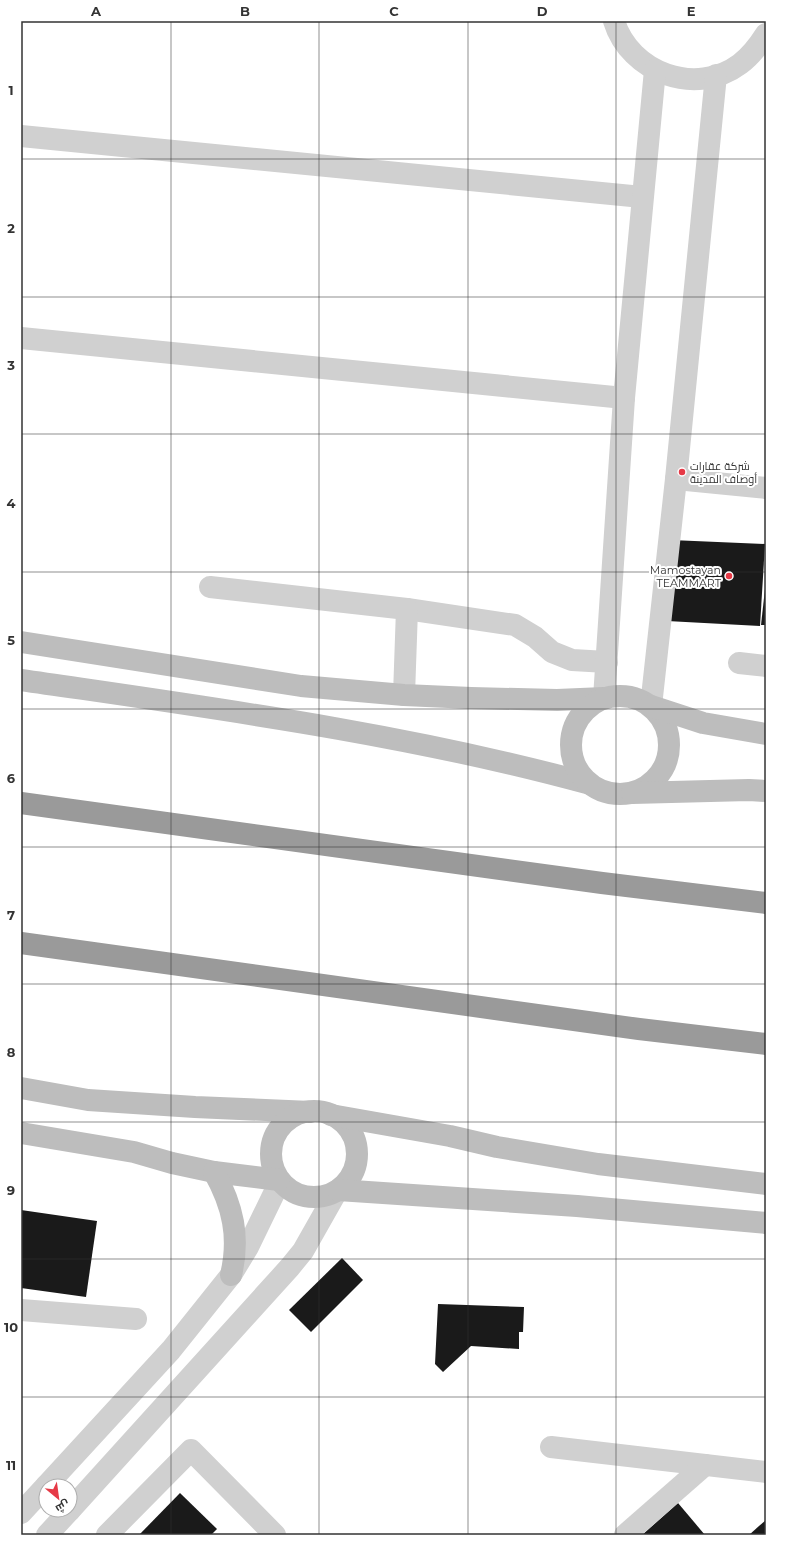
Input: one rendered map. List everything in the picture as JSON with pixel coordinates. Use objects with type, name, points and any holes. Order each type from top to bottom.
[{"type":"highway","points":[[21,803],[602,883],[766,903]]},
{"type":"highway","points":[[21,943],[638,1029],[766,1044]]},
{"type":"street","points":[[614,21],[622,41],[630,52],[640,61],[655,70],[675,77],[689,79],[702,79],[716,75],[740,64],[760,44],[766,34]]},
{"type":"street","points":[[604,698],[624,398],[655,70]]},
{"type":"street","points":[[629,793],[644,787],[656,777],[665,764],[669,748],[668,732],[661,718],[650,706],[676,478],[716,75]]},
{"type":"street","points":[[21,136],[642,197]]},
{"type":"street","points":[[21,338],[624,398]]},
{"type":"street","points":[[676,478],[766,488]]},
{"type":"street","points":[[210,587],[407,609],[515,625],[535,637],[552,652],[572,660],[607,662]]},
{"type":"street","points":[[404,695],[407,609]]},
{"type":"street","points":[[21,642],[301,686],[404,695],[557,700],[629,696],[650,706],[703,723],[766,734]]},
{"type":"street","points":[[739,663],[766,666]]},
{"type":"street","points":[[21,680],[312,724],[439,747],[590,784],[615,794],[749,790],[766,791]]},
{"type":"street","points":[[590,784],[580,773],[573,760],[570,744],[573,729],[580,716],[591,705],[604,698]]},
{"type":"street","points":[[21,1088],[88,1100],[321,1113],[450,1136],[497,1147],[598,1164],[766,1184]]},
{"type":"street","points":[[321,1113],[342,1122],[350,1132],[356,1144],[357,1156],[354,1169],[348,1181],[337,1190],[325,1196],[313,1197],[301,1195],[289,1190],[280,1181],[273,1168],[270,1156],[272,1143],[278,1131],[286,1121],[298,1114],[321,1113]]},
{"type":"street","points":[[21,1133],[134,1152],[214,1172],[280,1181]]},
{"type":"street","points":[[214,1172],[226,1196],[232,1214],[235,1259],[231,1275]]},
{"type":"street","points":[[53,1478],[171,1350],[231,1275],[248,1247],[280,1181]]},
{"type":"street","points":[[337,1190],[577,1206],[766,1223]]},
{"type":"street","points":[[78,1501],[290,1267],[303,1251],[337,1190]]},
{"type":"street","points":[[21,1310],[136,1319]]},
{"type":"street","points":[[551,1447],[766,1472]]},
{"type":"street","points":[[107,1535],[191,1450],[275,1535]]},
{"type":"street","points":[[625,1535],[706,1465]]},
{"type":"street","points":[[38,1495],[21,1515],[34,1523],[40,1535]]},
{"type":"street","points":[[47,1535],[63,1518]]},
{"type":"building","points":[[671,540],[765,544],[760,626],[667,621]]},
{"type":"building","points":[[765,589],[766,625],[761,625]]},
{"type":"building","points":[[21,1210],[97,1221],[86,1297],[21,1288]]},
{"type":"building","points":[[342,1258],[363,1280],[311,1332],[289,1310]]},
{"type":"building","points":[[438,1304],[524,1307],[523,1332],[519,1332],[519,1349],[471,1346],[443,1372],[435,1364]]},
{"type":"building","points":[[180,1493],[217,1529],[211,1535],[139,1535]]},
{"type":"building","points":[[678,1503],[705,1535],[642,1535]]},
{"type":"building","points":[[766,1520],[766,1535],[749,1535],[759,1526]]},
{"type":"place","name":"شركة عقارات أوصاف المدينة","points":[[682,472]]},
{"type":"place","name":"Mamostayan TEAMMART","points":[[729,576]]}]
